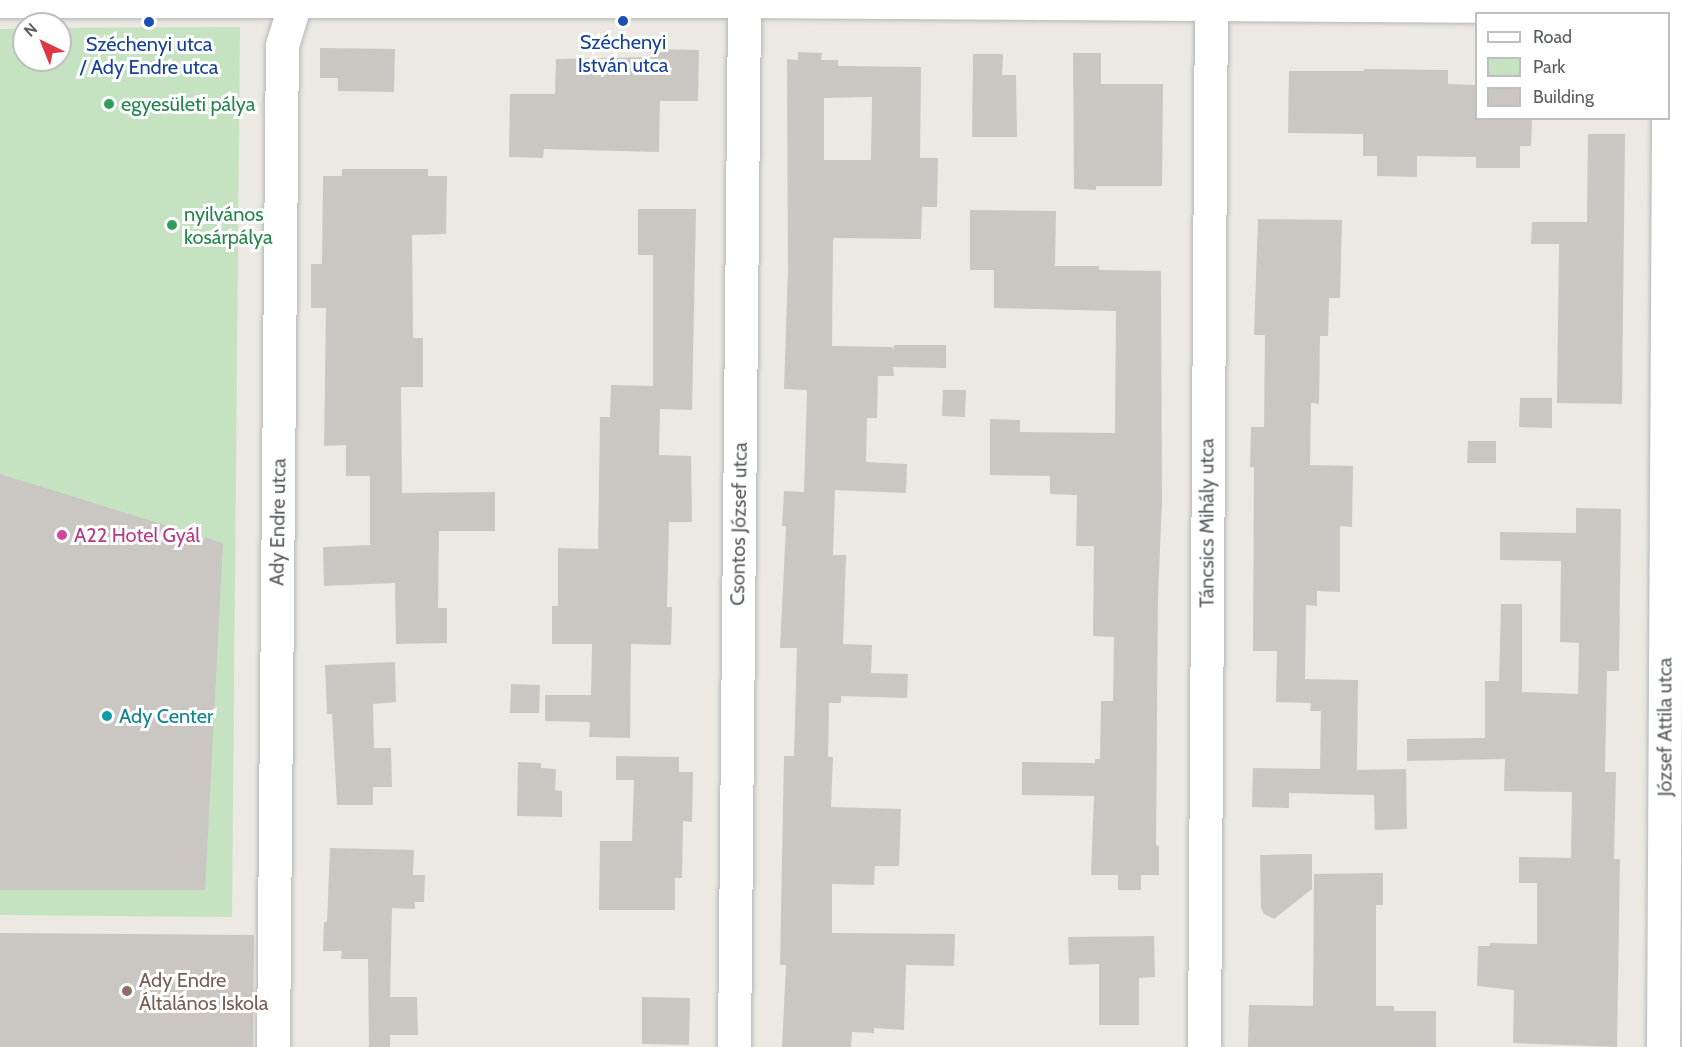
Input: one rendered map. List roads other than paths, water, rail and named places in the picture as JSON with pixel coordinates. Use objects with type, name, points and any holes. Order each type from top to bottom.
[{"type":"street","points":[[0,1],[744,0],[1674,5],[1670,69]]},
{"type":"street","name":"Csontos József utca","points":[[734,1047],[744,0]]},
{"type":"street","name":"Ady Endre utca","points":[[273,1047],[282,45],[296,1]]},
{"type":"street","name":"Táncsics Mihály utca","points":[[1204,1047],[1211,2]]},
{"type":"street","name":"József Attila utca","points":[[1663,1047],[1674,261],[1668,120]]},
{"type":"place","name":"Széchenyi István utca","points":[[623,21]]},
{"type":"place","name":"Széchenyi utca / Ady Endre utca","points":[[149,22]]},
{"type":"place","name":"egyesületi pálya","points":[[109,104]]},
{"type":"place","name":"nyilvános kosárpálya","points":[[172,225]]},
{"type":"place","name":"A22 Hotel Gyál","points":[[62,535]]},
{"type":"place","name":"Ady Center","points":[[107,716]]},
{"type":"place","name":"Ady Endre Általános Iskola","points":[[127,991]]}]
